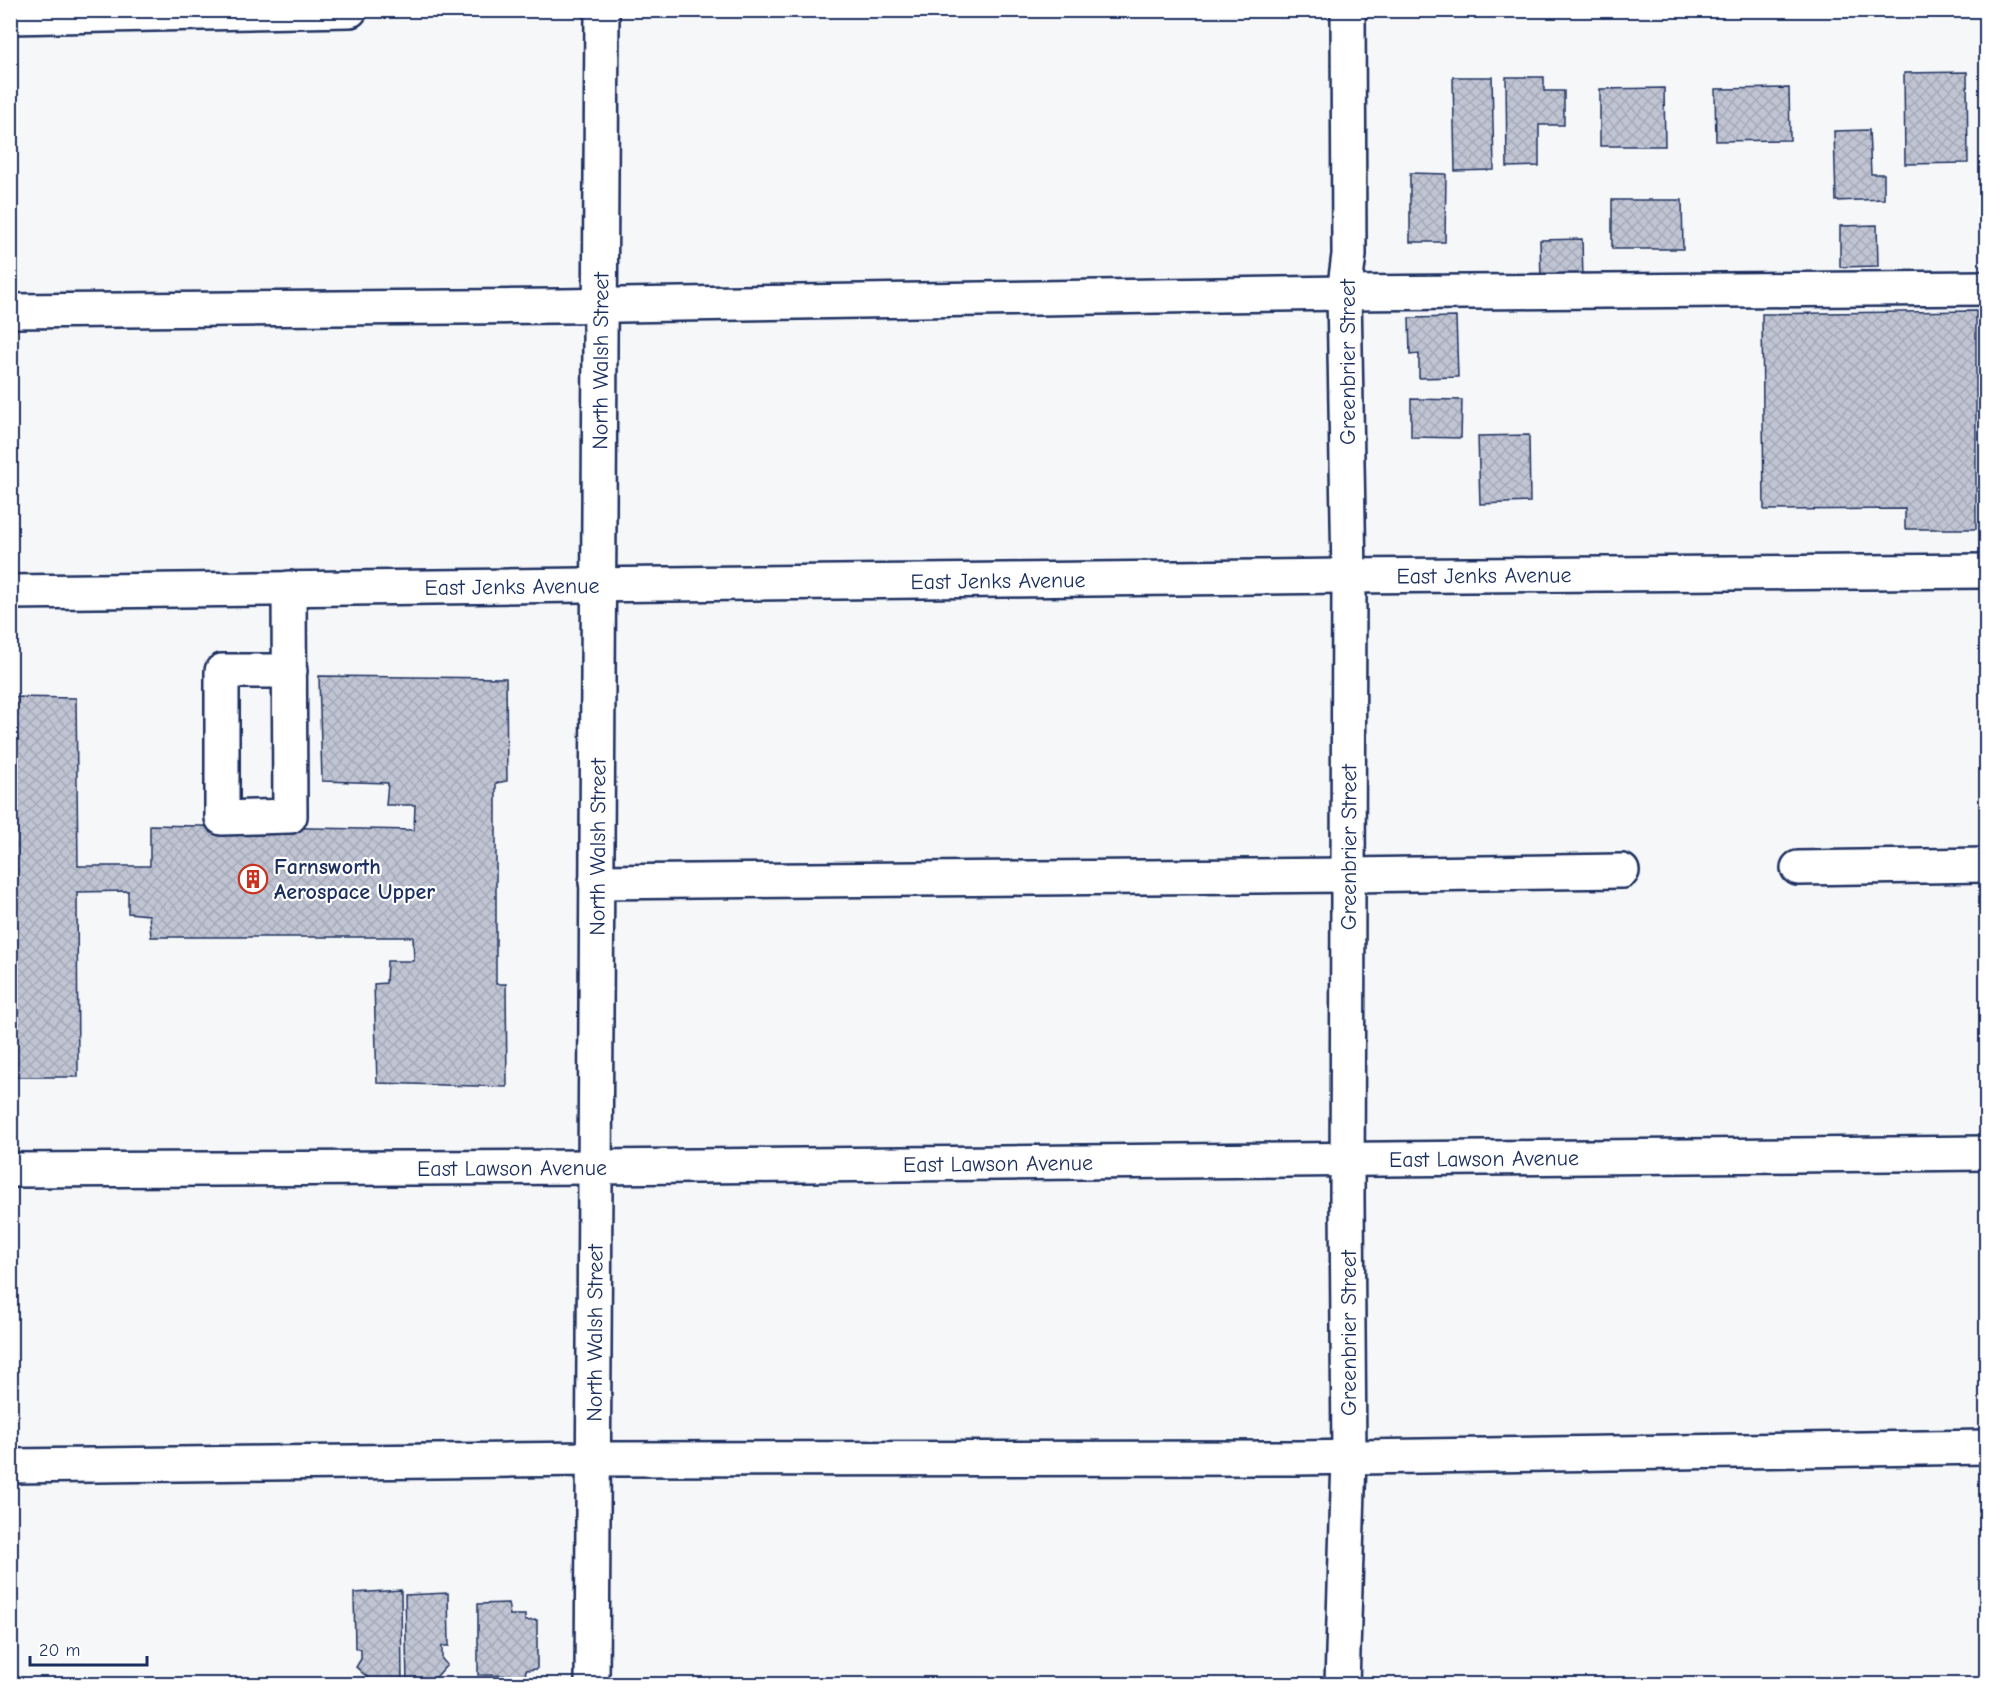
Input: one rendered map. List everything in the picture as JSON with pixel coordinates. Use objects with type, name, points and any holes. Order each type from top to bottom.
[{"type":"street","points":[[10,16],[350,10]]},
{"type":"street","name":"North Walsh Street","points":[[592,1684],[602,10]]},
{"type":"street","name":"Greenbrier Street","points":[[1342,1684],[1348,1458],[1348,576],[1344,293],[1348,255],[1348,10]]},
{"type":"street","points":[[10,311],[600,306],[1344,293],[1986,288]]},
{"type":"street","name":"East Jenks Avenue","points":[[10,592],[1986,571]]},
{"type":"street","points":[[289,588],[290,671],[290,816],[222,818],[222,671],[290,671]]},
{"type":"street","points":[[1798,868],[1986,865]]},
{"type":"street","points":[[596,882],[1622,871]]},
{"type":"street","name":"East Lawson Avenue","points":[[10,1170],[595,1167],[1986,1153]]},
{"type":"street","points":[[10,1466],[593,1460],[1348,1458],[1986,1447]]},
{"type":"building","points":[[1967,72],[1968,163],[1905,164],[1904,73]]},
{"type":"building","points":[[1453,77],[1492,77],[1494,170],[1455,171]]},
{"type":"building","points":[[1506,77],[1544,77],[1544,91],[1564,91],[1564,125],[1539,125],[1539,166],[1507,167]]},
{"type":"building","points":[[1664,88],[1665,146],[1600,146],[1600,89]]},
{"type":"building","points":[[1789,88],[1790,140],[1716,141],[1715,89]]},
{"type":"building","points":[[1983,95],[1986,95],[1986,159],[1985,159]]},
{"type":"building","points":[[1869,130],[1871,174],[1884,174],[1884,199],[1836,201],[1834,131]]},
{"type":"building","points":[[1410,173],[1446,174],[1445,242],[1410,242]]},
{"type":"building","points":[[1612,200],[1682,200],[1683,249],[1612,249]]},
{"type":"building","points":[[1877,225],[1878,266],[1840,267],[1840,226]]},
{"type":"building","points":[[1582,239],[1583,281],[1541,282],[1540,240]]},
{"type":"building","points":[[1976,311],[1976,529],[1905,529],[1905,509],[1764,510],[1762,314]]},
{"type":"building","points":[[1456,317],[1458,377],[1419,378],[1419,354],[1410,355],[1409,318]]},
{"type":"building","points":[[1411,399],[1462,400],[1461,438],[1411,437]]},
{"type":"building","points":[[1529,435],[1530,502],[1480,504],[1478,436]]},
{"type":"building","name":"Farnsworth Aerospace Upper","points":[[319,676],[506,678],[507,781],[496,783],[496,984],[506,984],[507,1087],[377,1083],[374,984],[386,983],[387,961],[414,961],[413,937],[151,937],[149,915],[128,913],[128,891],[77,892],[78,1077],[10,1077],[10,697],[76,698],[78,866],[150,866],[150,825],[414,830],[415,805],[386,805],[388,783],[322,781]]},
{"type":"building","points":[[401,1590],[402,1684],[375,1684],[356,1667],[361,1659],[361,1649],[355,1648],[354,1593]]},
{"type":"building","points":[[448,1593],[449,1646],[442,1646],[442,1659],[447,1665],[430,1684],[407,1684],[405,1595]]},
{"type":"building","points":[[508,1603],[510,1615],[525,1615],[525,1621],[537,1620],[537,1669],[526,1670],[525,1676],[478,1675],[478,1604]]},
{"type":"place","name":"Farnsworth Aerospace Upper","points":[[253,879]]}]
